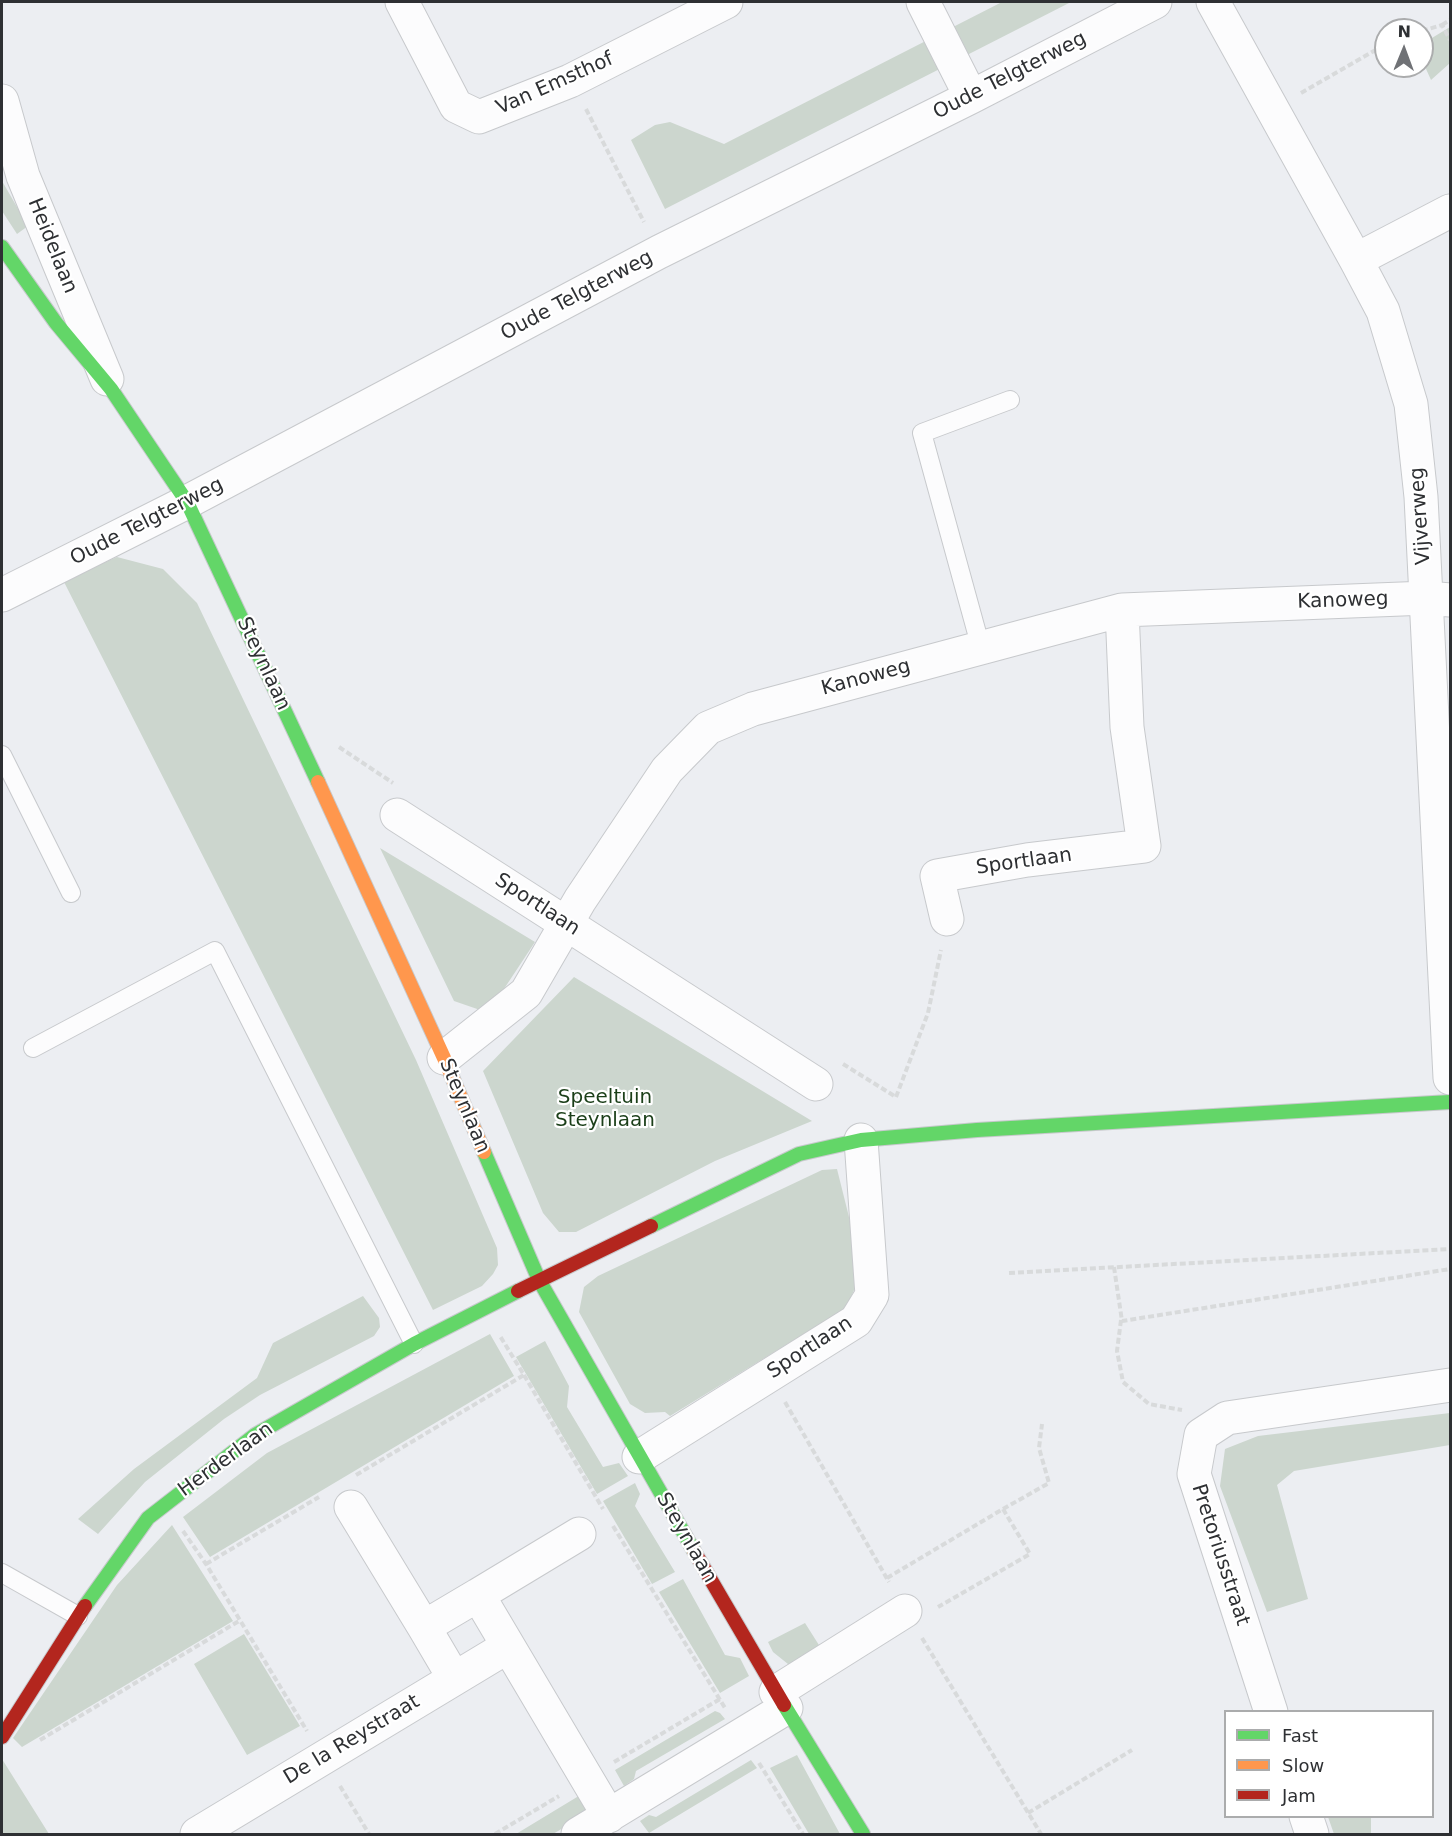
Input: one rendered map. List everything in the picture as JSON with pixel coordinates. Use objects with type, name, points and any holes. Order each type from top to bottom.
[{"type":"street","name":"Van Emsthof","points":[[402,2],[456,106],[479,117],[570,81],[726,2]]},
{"type":"street","points":[[922,2],[971,97]]},
{"type":"street","name":"Oude Telgterweg","points":[[2,595],[187,502],[659,252],[971,97],[1155,2]]},
{"type":"street","name":"Vijverweg","points":[[1213,2],[1383,311],[1411,404],[1421,497],[1439,599],[1450,1078]]},
{"type":"street","name":"Heidelaan","points":[[3,112],[23,176],[111,389]]},
{"type":"street","points":[[1356,260],[1450,211]]},
{"type":"street","name":"Heidelaan","points":[[2,247],[56,323],[111,389],[187,502]]},
{"type":"street","name":"Steynlaan","points":[[187,502],[444,1058],[539,1280],[781,1700],[863,1834]]},
{"type":"street","name":"Kanoweg","points":[[444,1058],[526,993],[580,900],[667,770],[708,728],[753,709],[1122,610],[1439,599]]},
{"type":"street","name":"Sportlaan","points":[[947,919],[937,876],[1027,860],[1144,846],[1127,727],[1122,610]]},
{"type":"street","name":"Sportlaan","points":[[398,815],[816,1084]]},
{"type":"street","points":[[539,1280],[799,1154],[861,1140],[977,1130],[1450,1102]]},
{"type":"street","name":"Sportlaan","points":[[639,1457],[856,1321],[872,1295],[861,1140]]},
{"type":"street","name":"Herderlaan","points":[[2,1737],[78,1616],[148,1518],[255,1435],[414,1344],[539,1280]]},
{"type":"street","name":"Pretoriusstraat","points":[[1270,1710],[1194,1474],[1201,1435],[1227,1418],[1450,1385]]},
{"type":"street","points":[[343,1492],[454,1678]]},
{"type":"street","points":[[424,1627],[579,1533]]},
{"type":"street","points":[[478,1595],[609,1816]]},
{"type":"street","points":[[578,1834],[742,1735],[781,1700],[919,1611]]},
{"type":"street","name":"De la Reystraat","points":[[197,1834],[507,1647]]},
{"type":"street","points":[[1307,1818],[1312,1834]]},
{"type":"lane","points":[[981,648],[922,433],[1010,400]]},
{"type":"lane","points":[[2,755],[71,893]]},
{"type":"lane","points":[[33,1048],[215,951],[414,1344]]},
{"type":"lane","points":[[2,1572],[78,1616]]},
{"type":"path","points":[[1434,27],[1450,20]]},
{"type":"path","points":[[1442,25],[1450,40]]},
{"type":"path","points":[[1273,109],[1374,51]]},
{"type":"path","points":[[570,81],[659,252]]},
{"type":"path","points":[[338,746],[409,794],[398,815]]},
{"type":"path","points":[[893,1137],[896,1097],[928,1013],[947,919]]},
{"type":"path","points":[[1009,1273],[1450,1249]]},
{"type":"path","points":[[1114,1267],[1121,1318],[1117,1351],[1123,1382],[1149,1404],[1227,1418]]},
{"type":"path","points":[[1121,1318],[1122,1322],[1450,1269]]},
{"type":"path","points":[[484,1309],[607,1517],[803,1834]]},
{"type":"path","points":[[206,1564],[343,1492],[524,1376]]},
{"type":"path","points":[[887,1578],[1049,1483],[1040,1448],[1042,1424]]},
{"type":"path","points":[[166,1505],[206,1564],[369,1834]]},
{"type":"path","points":[[919,1611],[1030,1554],[1003,1509]]},
{"type":"path","points":[[2,1737],[26,1749],[240,1621]]},
{"type":"path","points":[[1028,1813],[1132,1750]]},
{"type":"green space","points":[[1002,2],[1071,2],[665,209],[631,140],[655,125],[670,122],[724,144]]},
{"type":"green space","points":[[1450,27],[1450,63],[1434,77],[1434,37]]},
{"type":"green space","points":[[2,181],[28,226],[17,234],[2,211]]},
{"type":"green space","points":[[117,557],[163,569],[197,603],[416,1060],[497,1248],[498,1265],[482,1286],[433,1310],[63,580]]},
{"type":"green space","points":[[380,848],[535,942],[494,1004],[483,1011],[454,1001]]},
{"type":"green space","name":"Speeltuin Steynlaan","points":[[574,977],[812,1121],[715,1161],[576,1232],[559,1232],[543,1213],[483,1071]]},
{"type":"green space","points":[[837,1169],[851,1225],[855,1288],[846,1308],[670,1416],[665,1412],[645,1413],[630,1404],[579,1312],[584,1287],[598,1276],[822,1170]]},
{"type":"green space","points":[[363,1296],[379,1318],[380,1327],[374,1336],[260,1395],[224,1419],[145,1482],[98,1534],[78,1519],[134,1469],[257,1378],[273,1343]]},
{"type":"green space","points":[[490,1334],[514,1376],[210,1557],[183,1517],[267,1453]]},
{"type":"green space","points":[[545,1341],[569,1386],[567,1407],[603,1467],[619,1463],[628,1476],[597,1494],[516,1357]]},
{"type":"green space","points":[[1450,1413],[1450,1445],[1294,1471],[1277,1485],[1308,1599],[1267,1612],[1220,1486],[1225,1449],[1258,1436]]},
{"type":"green space","points":[[635,1483],[640,1494],[635,1506],[675,1572],[652,1584],[603,1501]]},
{"type":"green space","points":[[172,1525],[233,1621],[22,1747],[13,1738],[117,1585]]},
{"type":"green space","points":[[683,1579],[725,1655],[740,1658],[749,1676],[720,1693],[659,1592]]},
{"type":"green space","points":[[805,1623],[824,1653],[800,1667],[788,1664],[773,1652],[768,1642]]},
{"type":"green space","points":[[244,1634],[300,1726],[247,1755],[194,1664]]},
{"type":"green space","points":[[715,1711],[725,1719],[636,1771],[634,1779],[624,1786],[615,1770]]},
{"type":"green space","points":[[797,1755],[840,1834],[809,1834],[770,1768]]},
{"type":"green space","points":[[2,1759],[49,1834],[2,1834]]},
{"type":"green space","points":[[751,1760],[757,1768],[649,1833],[640,1821],[649,1815],[656,1817]]},
{"type":"green space","points":[[582,1794],[593,1810],[553,1834],[516,1834]]},
{"type":"green space","points":[[1328,1818],[1371,1818],[1371,1834],[1334,1834]]},
{"type":"traffic: fast","points":[[2,247],[56,323],[111,389],[187,502],[318,782]]},
{"type":"traffic: fast","points":[[651,1226],[799,1154],[861,1140],[977,1130],[1450,1102]]},
{"type":"traffic: fast","points":[[484,1152],[539,1280],[694,1551]]},
{"type":"traffic: fast","points":[[85,1606],[148,1518],[255,1435],[414,1344],[518,1291]]},
{"type":"traffic: fast","points":[[784,1705],[863,1834]]},
{"type":"traffic: slow","points":[[318,782],[444,1058],[484,1152]]},
{"type":"traffic: jam","points":[[518,1291],[651,1226]]},
{"type":"traffic: jam","points":[[694,1551],[784,1705]]},
{"type":"traffic: jam","points":[[2,1737],[85,1606]]}]
